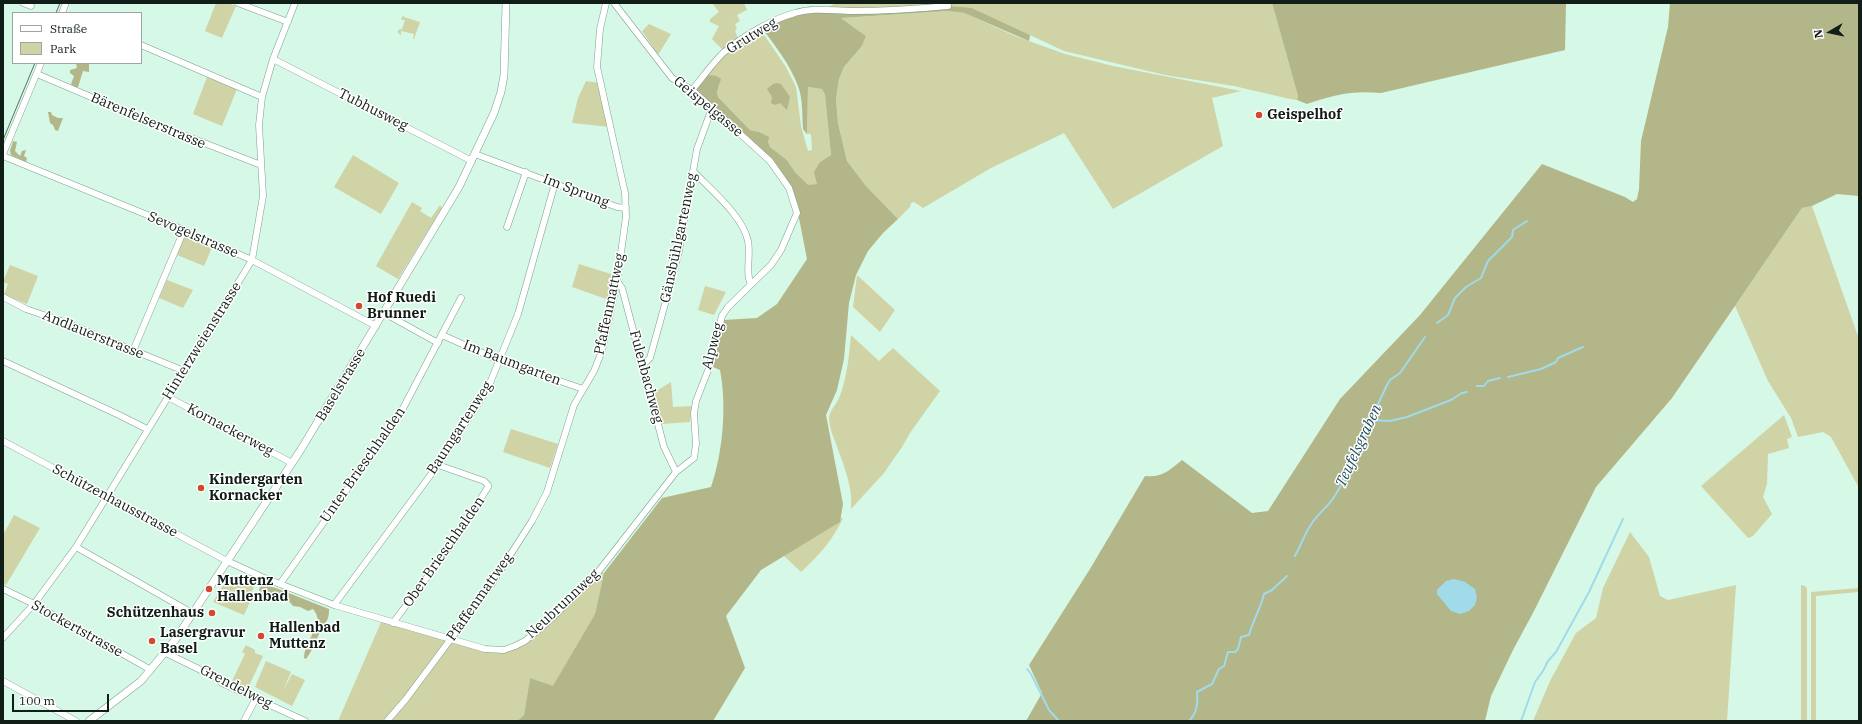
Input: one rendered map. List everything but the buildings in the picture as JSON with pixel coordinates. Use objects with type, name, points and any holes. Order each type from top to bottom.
[{"type":"street","points":[[23,3],[31,6]]},
{"type":"street","points":[[238,3],[288,22]]},
{"type":"street","name":"Hinterzweienstrasse","points":[[3,638],[34,604],[76,547],[252,260],[263,196],[259,125],[262,97],[273,58],[295,3]]},
{"type":"street","name":"Baselstrasse","points":[[89,721],[141,681],[166,653],[194,614],[292,463],[459,187],[494,113],[501,92],[504,69],[506,3]]},
{"type":"street","name":"Pfaffenmattweg","points":[[387,721],[406,699],[491,585],[541,506],[547,492],[574,405],[594,371],[602,350],[617,281],[622,251],[626,208],[625,193],[598,67],[600,29],[606,3]]},
{"type":"street","name":"Geispelgasse","points":[[614,3],[672,78],[692,90],[770,161],[789,188],[797,213]]},
{"type":"street","points":[[618,9],[622,3]]},
{"type":"street","name":"Grutweg","points":[[692,90],[722,54],[740,40],[777,20],[796,12],[824,9],[850,11],[903,10],[948,6]]},
{"type":"street","points":[[142,45],[262,97]]},
{"type":"street","name":"Tubhusweg","points":[[273,58],[474,157]]},
{"type":"street","points":[[3,155],[41,64]]},
{"type":"street","name":"Bärenfelserstrasse","points":[[37,74],[150,122],[261,165]]},
{"type":"street","name":"Gänsbühlgartenweg","points":[[643,365],[650,358],[679,251],[697,149],[712,108]]},
{"type":"street","name":"Sevogelstrasse","points":[[3,155],[184,230],[252,260],[376,326]]},
{"type":"street","name":"Im Sprung","points":[[474,157],[526,172],[617,207],[626,208]]},
{"type":"street","points":[[693,171],[732,212],[746,230],[750,253],[748,276],[751,284]]},
{"type":"street","name":"Im Sprung","points":[[507,228],[526,172]]},
{"type":"street","name":"Baumgartenweg","points":[[334,605],[438,465],[488,388],[518,314],[555,183]]},
{"type":"street","name":"Alpweg","points":[[676,472],[694,458],[696,444],[694,413],[696,401],[709,368],[722,316],[728,307],[771,265],[781,250],[797,213]]},
{"type":"street","points":[[133,351],[184,230]]},
{"type":"street","name":"Fulenbachweg","points":[[617,281],[622,288],[664,447],[676,472]]},
{"type":"street","name":"Andlauerstrasse","points":[[3,297],[26,308],[64,322],[184,372]]},
{"type":"street","name":"Unter Brieschhalden","points":[[280,584],[395,422],[461,298]]},
{"type":"street","points":[[384,313],[438,343]]},
{"type":"street","name":"Im Baumgarten","points":[[442,335],[496,360],[500,360],[583,389]]},
{"type":"street","points":[[3,361],[147,429]]},
{"type":"street","name":"Kornackerweg","points":[[168,397],[292,463]]},
{"type":"street","name":"Schützenhausstrasse","points":[[3,441],[227,561]]},
{"type":"street","name":"Ober Brieschhalden","points":[[393,623],[454,541],[488,487],[484,481],[438,465]]},
{"type":"street","name":"Neubrunnweg","points":[[227,561],[334,605],[485,649],[504,650],[525,641],[551,619],[598,572],[676,472]]},
{"type":"street","points":[[76,547],[194,614]]},
{"type":"street","name":"Stockertstrasse","points":[[3,589],[34,604],[151,670]]},
{"type":"street","name":"Grendelweg","points":[[166,653],[217,678],[222,683],[305,721]]},
{"type":"street","points":[[3,681],[76,721]]},
{"type":"street","points":[[244,721],[256,698]]},
{"type":"green space","points":[[216,3],[228,3],[236,6],[222,38],[205,31]]},
{"type":"green space","points":[[712,3],[744,3],[747,10],[737,15],[740,21],[735,24],[738,39],[724,51],[712,39],[719,26],[710,22],[710,19],[719,12]]},
{"type":"green space","points":[[836,3],[1272,3],[1298,96],[1297,100],[1290,99],[1234,86],[1165,75],[1064,51],[972,8],[903,10],[824,9]]},
{"type":"green space","points":[[1272,3],[1566,3],[1565,50],[1381,93],[1362,92],[1343,94],[1307,104],[1297,100],[1298,96]]},
{"type":"green space","points":[[1670,3],[1859,3],[1859,196],[1837,194],[1812,206],[1802,208],[1672,398],[1596,487],[1491,696],[1485,721],[1026,721],[1042,693],[1029,665],[1090,569],[1145,476],[1156,476],[1161,474],[1170,470],[1182,460],[1252,513],[1268,511],[1340,399],[1420,315],[1542,164],[1625,197],[1633,202],[1637,199],[1639,189],[1641,141],[1668,27]]},
{"type":"green space","points":[[948,6],[972,8],[1030,35],[1029,41],[964,13],[948,11],[841,18],[866,36],[862,46],[844,67],[839,79],[836,99],[838,123],[847,161],[866,186],[898,219],[883,233],[868,251],[856,275],[849,303],[844,359],[837,390],[826,415],[843,504],[840,522],[761,570],[726,616],[745,668],[713,721],[517,721],[524,715],[530,678],[553,686],[595,614],[604,573],[662,498],[711,487],[715,474],[723,429],[723,398],[720,370],[713,367],[724,320],[757,318],[777,304],[807,259],[798,213],[777,170],[692,90],[704,76],[711,75],[719,77],[721,79],[717,92],[718,97],[750,130],[759,132],[769,137],[768,142],[770,147],[787,160],[795,172],[808,185],[817,184],[814,172],[820,162],[831,155],[825,95],[822,89],[808,87],[807,134],[803,129],[801,96],[795,78],[782,56],[762,28],[796,13]]},
{"type":"green space","points":[[948,11],[964,13],[1015,36],[1065,54],[1113,66],[1241,91],[1212,98],[1223,146],[1113,209],[1064,133],[991,168],[923,208],[914,202],[911,203],[910,207],[898,219],[866,186],[847,161],[838,123],[836,99],[839,79],[844,67],[862,46],[866,36],[841,18]]},
{"type":"green space","points":[[403,15],[404,17],[420,22],[414,39],[414,34],[401,31],[401,35],[398,33],[398,30],[402,29],[405,20],[401,20]]},
{"type":"green space","points":[[649,24],[671,34],[658,55],[642,31]]},
{"type":"green space","points":[[760,29],[786,67],[796,87],[801,126],[808,151],[812,150],[811,134],[807,134],[808,87],[822,89],[825,95],[831,155],[820,162],[817,184],[808,186],[795,172],[787,160],[770,147],[768,142],[759,132],[750,130],[718,97],[717,92],[720,83],[705,76],[722,54]]},
{"type":"green space","points":[[76,64],[89,64],[89,72],[83,71],[78,87],[76,88],[71,84],[74,76],[70,73],[70,70],[77,68]]},
{"type":"green space","points":[[207,77],[237,89],[222,126],[193,114]]},
{"type":"green space","points":[[586,81],[600,83],[610,127],[572,123],[578,98]]},
{"type":"green space","points":[[773,84],[781,84],[790,97],[787,110],[780,103],[775,105],[771,103],[772,97],[767,89]]},
{"type":"green space","points":[[48,112],[51,112],[52,115],[58,118],[63,118],[58,131],[55,130],[53,125],[50,123]]},
{"type":"green space","points":[[13,141],[17,142],[15,151],[20,156],[22,151],[26,150],[24,156],[27,158],[26,162],[11,155],[10,151]]},
{"type":"green space","points":[[353,155],[399,183],[381,214],[334,187]]},
{"type":"green space","points":[[412,202],[422,208],[420,211],[431,218],[440,205],[442,208],[398,279],[376,266]]},
{"type":"green space","points":[[1812,206],[1859,339],[1859,488],[1831,437],[1823,432],[1798,437],[1791,418],[1768,381],[1735,306],[1802,208]]},
{"type":"green space","points":[[188,235],[213,245],[204,266],[177,255],[184,237]]},
{"type":"green space","points":[[579,264],[614,275],[609,300],[572,287]]},
{"type":"green space","points":[[10,265],[38,276],[27,304],[4,295],[8,284],[3,282]]},
{"type":"green space","points":[[857,275],[895,310],[880,332],[853,307]]},
{"type":"green space","points":[[167,280],[193,290],[183,308],[159,298]]},
{"type":"green space","points":[[705,286],[726,292],[714,315],[698,310]]},
{"type":"green space","points":[[851,335],[879,361],[893,348],[940,391],[884,473],[851,509],[849,483],[832,432],[829,417],[839,398],[844,383]]},
{"type":"green space","points":[[671,382],[673,407],[692,406],[690,422],[661,424],[653,393]]},
{"type":"green space","points":[[1784,415],[1792,437],[1787,439],[1789,448],[1768,454],[1767,484],[1763,497],[1772,514],[1753,536],[1748,538],[1701,486]]},
{"type":"green space","points":[[511,429],[558,444],[550,468],[503,452]]},
{"type":"green space","points":[[14,515],[40,528],[6,585],[3,584],[3,535]]},
{"type":"green space","points":[[843,518],[825,547],[801,572],[783,555],[830,519]]},
{"type":"green space","points":[[1630,532],[1649,557],[1660,596],[1668,600],[1736,585],[1727,721],[1533,721],[1550,681],[1576,633],[1596,618],[1603,588]]},
{"type":"green space","points":[[598,572],[604,573],[595,614],[553,687],[530,678],[524,715],[517,721],[338,721],[382,620],[497,650],[525,641]]},
{"type":"green space","points":[[228,577],[254,587],[251,593],[253,595],[244,615],[213,602]]},
{"type":"green space","points":[[261,584],[276,588],[329,609],[328,619],[306,659],[304,658],[305,650],[312,636],[314,626],[318,621],[315,612],[313,609],[308,611],[300,607],[293,606],[288,600],[282,600],[264,595],[259,590]]},
{"type":"green space","points":[[1801,585],[1805,586],[1807,589],[1807,721],[1801,721]]},
{"type":"green space","points":[[1859,588],[1859,592],[1816,596],[1816,721],[1811,721],[1811,592]]},
{"type":"green space","points":[[246,645],[255,650],[255,653],[263,656],[248,688],[232,681],[245,654],[242,652]]},
{"type":"green space","points":[[266,661],[291,672],[283,691],[292,674],[305,680],[292,706],[255,687]]},
{"type":"water","points":[[1454,579],[1465,582],[1475,589],[1477,598],[1475,605],[1469,611],[1460,614],[1451,611],[1437,594],[1437,590],[1446,581]]},
{"type":"waterway","name":"Teufelsgraben","points":[[1437,323],[1448,315],[1455,298],[1466,287],[1481,278],[1488,261],[1512,237],[1513,230],[1527,221]]},
{"type":"waterway","name":"Teufelsgraben","points":[[1295,556],[1310,527],[1332,500],[1346,478],[1359,450],[1363,436],[1387,385],[1390,380],[1400,373],[1425,337]]},
{"type":"waterway","points":[[1508,377],[1541,369],[1556,362],[1558,358],[1583,347]]},
{"type":"waterway","points":[[1477,386],[1484,386],[1488,381],[1500,378]]},
{"type":"waterway","points":[[1371,420],[1390,421],[1407,417],[1451,400],[1462,393],[1467,392]]},
{"type":"waterway","points":[[1521,721],[1535,682],[1548,661],[1556,652],[1589,592],[1623,519]]},
{"type":"waterway","name":"Teufelsgraben","points":[[1189,721],[1194,715],[1196,708],[1197,692],[1212,684],[1219,669],[1224,666],[1228,652],[1235,652],[1238,649],[1241,637],[1249,635],[1264,594],[1272,590],[1287,576]]},
{"type":"waterway","points":[[1027,669],[1049,710],[1059,721]]},
{"type":"tram line","points":[[56,12],[60,3]]},
{"type":"tram line","points":[[3,140],[35,64]]},
{"type":"place","name":"Geispelhof","points":[[1259,115]]},
{"type":"place","name":"Hof Ruedi Brunner","points":[[359,306]]},
{"type":"place","name":"Kindergarten Kornacker","points":[[201,488]]},
{"type":"place","name":"Muttenz Hallenbad","points":[[209,589]]},
{"type":"place","name":"Schützenhaus","points":[[212,613]]},
{"type":"place","name":"Hallenbad Muttenz","points":[[261,636]]},
{"type":"place","name":"Lasergravur Basel","points":[[152,641]]}]
